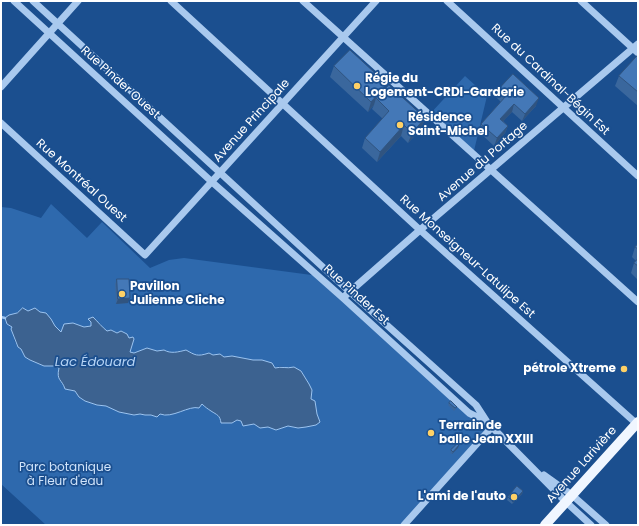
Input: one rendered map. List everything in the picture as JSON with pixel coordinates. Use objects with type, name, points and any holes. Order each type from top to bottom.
[{"type":"main road","name":"Avenue Larivière","points":[[545,525],[638,423]]},
{"type":"street","name":"Rue Pinder Ouest","points":[[14,1],[212,182]]},
{"type":"street","name":"Rue Pinder Ouest","points":[[33,1],[220,173]]},
{"type":"street","points":[[1,87],[78,1]]},
{"type":"street","name":"Rue Monseigneur-Latulipe Est","points":[[171,1],[420,230],[638,423]]},
{"type":"street","points":[[303,1],[638,302]]},
{"type":"street","name":"Avenue Principale","points":[[146,255],[376,1]]},
{"type":"street","name":"Rue du Cardinal-Bégin Est","points":[[447,1],[638,176]]},
{"type":"street","points":[[581,1],[636,48]]},
{"type":"street","name":"Avenue du Portage","points":[[343,298],[563,107],[636,48]]},
{"type":"street","name":"Rue Montréal Ouest","points":[[1,123],[146,255]]},
{"type":"street","name":"Rue Pinder Est","points":[[220,173],[476,405],[490,424],[530,465],[569,499],[606,525]]},
{"type":"street","name":"Rue Pinder Est","points":[[212,182],[343,298],[469,413],[490,424]]},
{"type":"street","points":[[404,525],[490,424]]},
{"type":"street","name":"Rue Pinder Est","points":[[569,499],[591,525]]},
{"type":"green space","points":[[465,76],[487,96],[473,155],[429,115]]},
{"type":"green space","name":"Parc botanique à Fleur d'eau","points":[[51,204],[87,238],[102,222],[150,268],[169,260],[184,258],[319,276],[469,413],[492,427],[404,525],[46,525],[1,484],[1,207],[11,208],[41,218]],"holes":[[[23,308],[51,319],[62,333],[73,323],[84,327],[91,326],[91,322],[99,322],[107,331],[111,330],[117,333],[122,331],[127,334],[129,338],[134,339],[129,352],[134,353],[147,348],[157,351],[164,350],[172,352],[185,350],[196,355],[209,353],[213,355],[220,354],[224,357],[232,356],[262,360],[275,368],[280,366],[301,371],[309,384],[310,399],[315,401],[317,414],[316,425],[297,428],[288,426],[276,430],[268,427],[260,428],[254,424],[237,420],[232,423],[221,423],[220,418],[202,404],[176,413],[160,414],[157,417],[120,412],[106,406],[85,401],[79,397],[58,373],[59,368],[55,366],[44,366],[30,360],[25,357],[21,349],[18,347],[15,342],[12,327],[7,324],[5,319],[9,315],[17,313]]]},
{"type":"water","name":"Lac Édouard","points":[[23,308],[28,311],[35,308],[40,312],[46,313],[61,332],[64,324],[73,323],[84,327],[91,326],[91,322],[88,319],[93,317],[107,331],[111,330],[117,333],[121,331],[127,334],[129,338],[133,337],[134,339],[130,352],[134,353],[147,348],[157,351],[164,350],[172,352],[186,350],[196,355],[209,353],[213,355],[220,354],[224,357],[232,356],[262,360],[272,363],[275,368],[294,367],[301,371],[312,390],[311,399],[315,401],[320,422],[316,425],[306,427],[298,428],[288,426],[276,430],[268,427],[260,428],[254,424],[243,426],[241,421],[237,420],[232,423],[221,423],[218,416],[202,404],[199,408],[190,408],[170,415],[160,414],[157,417],[151,415],[134,415],[119,412],[106,406],[85,401],[79,397],[75,391],[65,389],[58,375],[59,368],[55,366],[44,366],[30,360],[25,357],[21,349],[18,347],[11,329],[12,327],[7,324],[5,318],[9,315],[17,313]]},
{"type":"building","points":[[350,50],[387,84],[371,102],[334,66]]},
{"type":"building","points":[[638,55],[638,92],[619,76]]},
{"type":"building","points":[[513,74],[539,98],[525,114],[514,104],[500,119],[508,126],[497,138],[481,124],[506,96],[499,89]]},
{"type":"building","name":"Résidence Saint-Michel","points":[[389,85],[425,118],[412,133],[404,125],[380,152],[365,138],[389,111],[376,98]]},
{"type":"building","points":[[638,259],[638,266],[634,263]]},
{"type":"building","name":"Pavillon Julienne Cliche","points":[[117,279],[129,279],[130,298],[118,299]]},
{"type":"building","points":[[451,401],[457,407],[455,408],[449,403]]},
{"type":"building","points":[[457,444],[459,445],[453,452],[451,450]]},
{"type":"building","name":"L'ami de l'auto","points":[[517,486],[523,491],[513,502],[508,497]]},
{"type":"waterway","points":[[1,317],[5,318]]},
{"type":"place","name":"Régie du Logement-CRDI-Garderie","points":[[357,86]]},
{"type":"place","name":"Résidence Saint-Michel","points":[[400,125]]},
{"type":"place","name":"Pavillon Julienne Cliche","points":[[122,294]]},
{"type":"place","name":"pétrole Xtreme","points":[[624,369]]},
{"type":"place","name":"Terrain de balle Jean XXIII","points":[[431,433]]},
{"type":"place","name":"L'ami de l'auto","points":[[514,497]]}]
